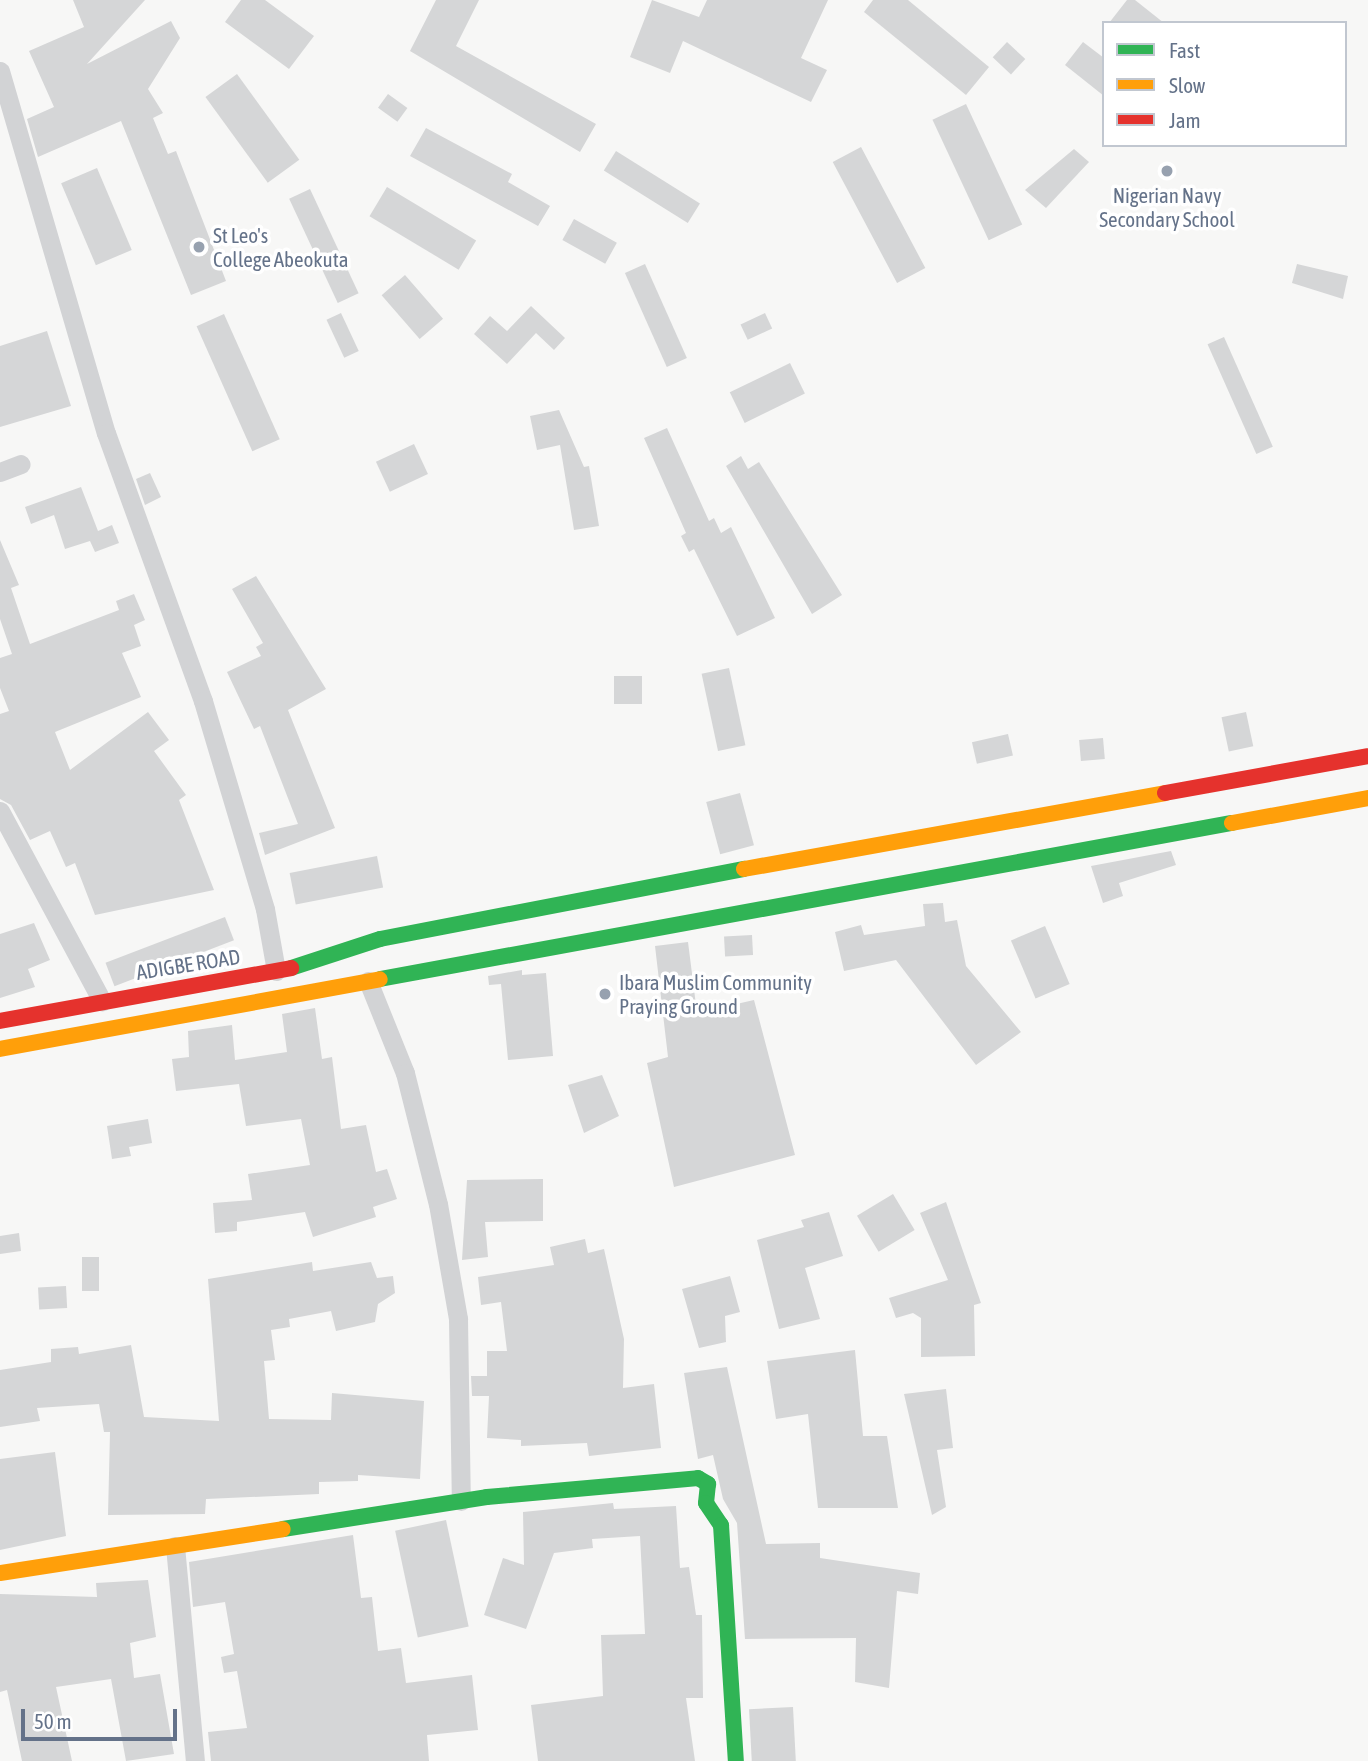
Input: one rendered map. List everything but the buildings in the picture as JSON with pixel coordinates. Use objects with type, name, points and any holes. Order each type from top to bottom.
[{"type":"main road","name":"ADIGBE ROAD","points":[[0,1021],[324,962],[380,939],[1368,756]]},
{"type":"main road","points":[[0,1049],[1368,798]]},
{"type":"main road","points":[[0,1573],[461,1501],[680,1475],[708,1484],[706,1503],[721,1525],[736,1761]]},
{"type":"street","points":[[0,71],[106,433],[203,701],[265,909],[276,971]]},
{"type":"street","points":[[0,471],[21,464]]},
{"type":"street","points":[[0,811],[102,1001]]},
{"type":"street","points":[[368,982],[405,1073],[440,1217],[458,1319],[461,1501]]},
{"type":"street","points":[[175,1546],[195,1761]]},
{"type":"traffic: fast","points":[[380,979],[1232,823]]},
{"type":"traffic: fast","points":[[291,968],[380,939],[744,869]]},
{"type":"traffic: fast","points":[[283,1529],[487,1497],[698,1478],[708,1484],[706,1503],[721,1525],[736,1761]]},
{"type":"traffic: slow","points":[[744,869],[1165,793]]},
{"type":"traffic: slow","points":[[1232,823],[1368,798]]},
{"type":"traffic: slow","points":[[0,1049],[380,979]]},
{"type":"traffic: slow","points":[[0,1573],[283,1529]]},
{"type":"traffic: jam","points":[[1165,793],[1368,756]]},
{"type":"traffic: jam","points":[[0,1021],[291,968]]},
{"type":"place","name":"Nigerian Navy Secondary School","points":[[1167,171]]},
{"type":"place","name":"St Leo's College Abeokuta","points":[[199,247]]},
{"type":"place","name":"Ibara Muslim Community Praying Ground","points":[[605,994]]}]
